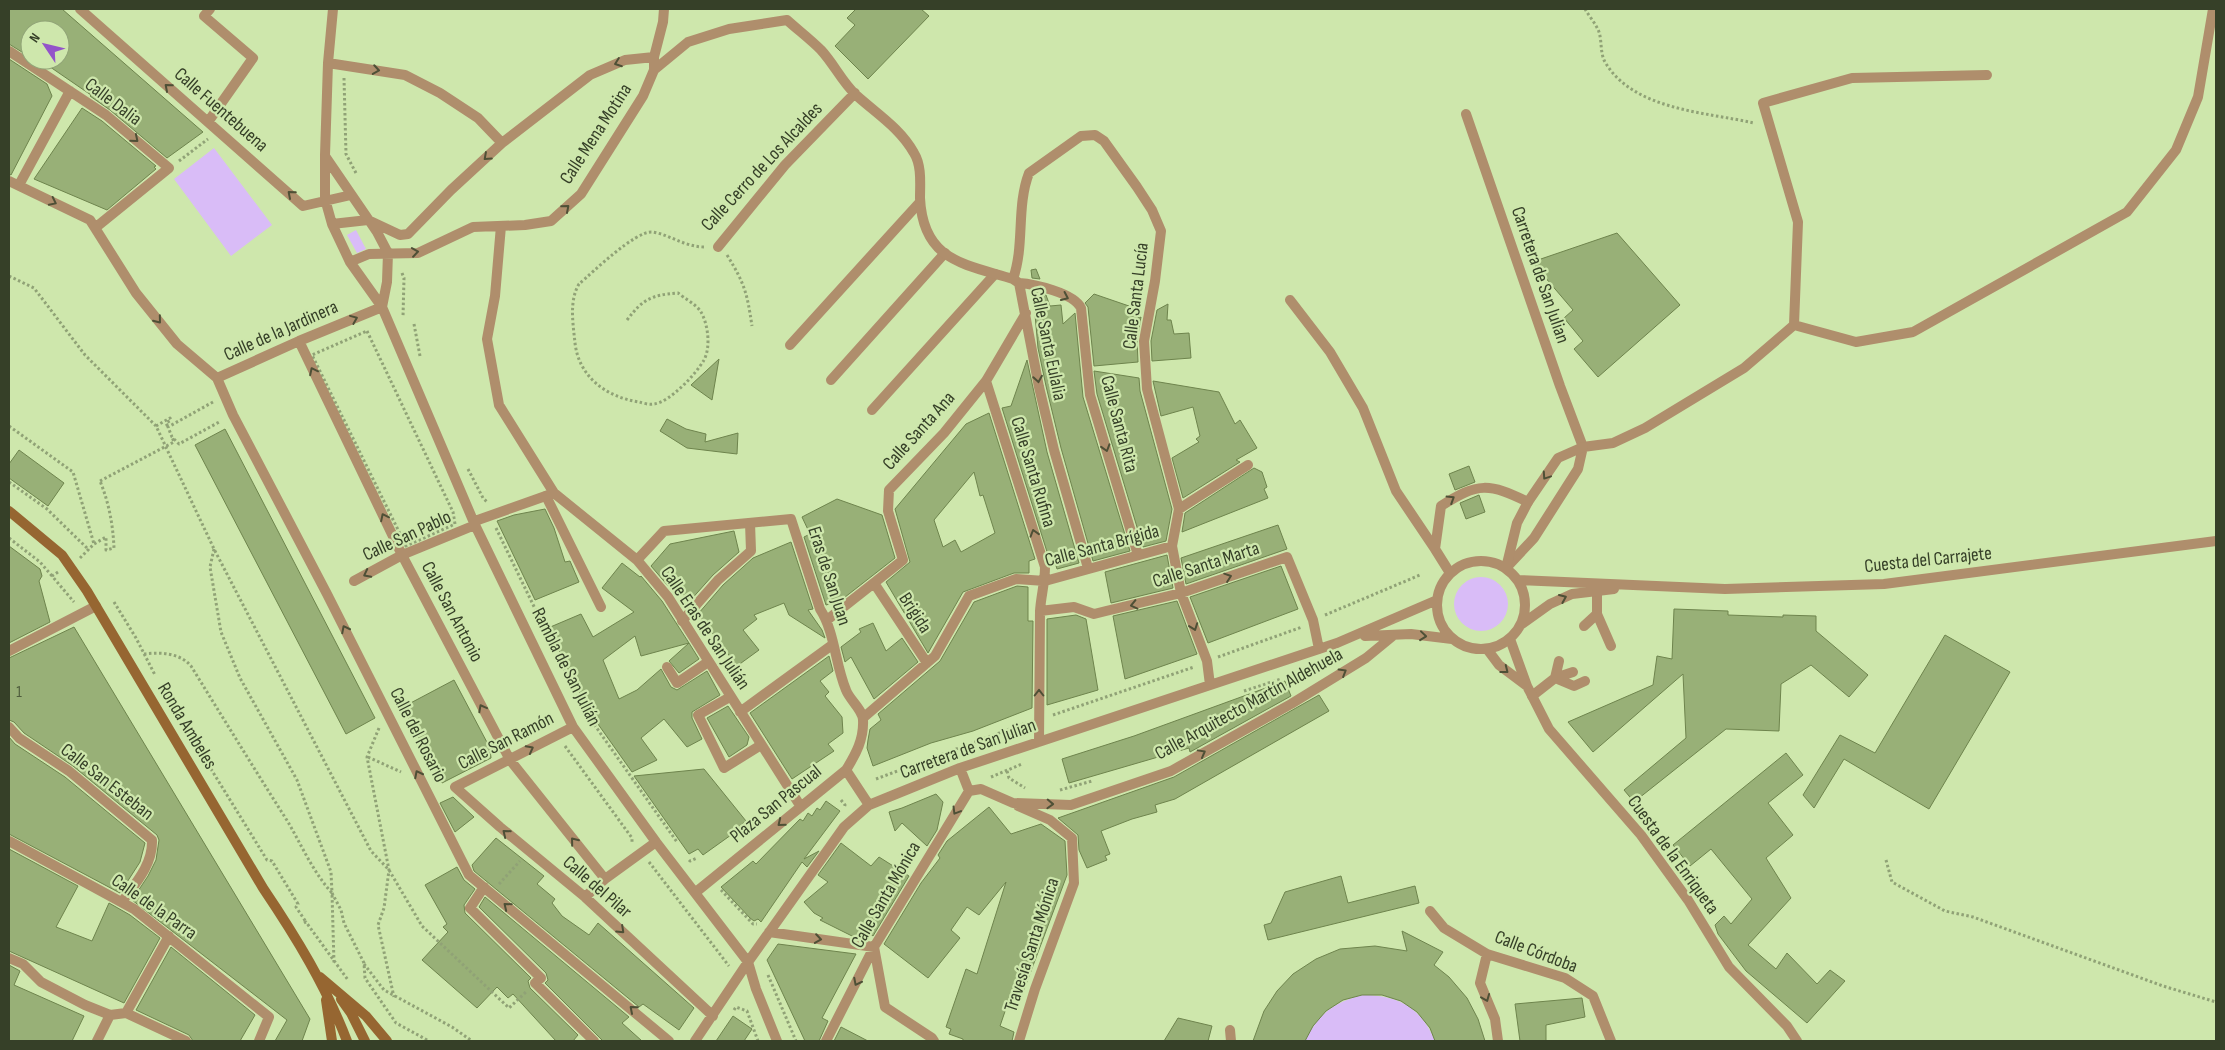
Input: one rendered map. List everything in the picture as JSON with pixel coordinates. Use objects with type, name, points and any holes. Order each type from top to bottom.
[{"type":"main road","name":"Ronda Ambeles","points":[[9,511],[62,555],[96,606],[262,888],[291,930],[326,988],[347,1041]]},
{"type":"main road","name":"Ronda Ambeles","points":[[326,988],[332,1041]]},
{"type":"main road","name":"Ronda Ambeles","points":[[326,988],[351,1012],[365,1041]]},
{"type":"main road","name":"Ronda Ambeles","points":[[326,988],[366,1016],[387,1041]]},
{"type":"street","name":"Calle Fuentebuena","points":[[80,9],[303,206],[325,199],[351,195]]},
{"type":"street","points":[[208,122],[253,58],[204,16],[210,9]]},
{"type":"street","name":"Rambla de San Julián","points":[[333,9],[328,63],[325,155],[325,199],[332,224],[350,262],[382,307],[475,523],[573,726],[656,842],[748,962],[756,989],[777,1041]]},
{"type":"street","name":"Calle Mena Motina","points":[[350,262],[369,254],[418,253],[473,227],[525,225],[551,221],[581,194],[643,96],[654,70],[654,57],[663,22],[664,9]]},
{"type":"street","points":[[1794,325],[1856,342],[1913,332],[2127,212],[2176,150],[2198,96],[2213,9]]},
{"type":"street","points":[[654,70],[688,42],[729,29],[786,20],[821,50],[855,94],[901,133],[916,156],[919,166],[920,202],[925,228],[932,242],[961,263],[1016,281]]},
{"type":"street","name":"Calle Dalia","points":[[9,51],[106,116],[169,168]]},
{"type":"street","name":"Calle Mena Motina","points":[[368,220],[400,235],[408,234],[451,190],[502,143],[590,75],[625,60],[654,57]]},
{"type":"street","points":[[328,63],[404,75],[440,93],[478,118],[502,143]]},
{"type":"street","points":[[1506,568],[1518,523],[1528,502],[1558,458],[1583,447],[1613,443],[1645,428],[1744,368],[1794,325],[1798,222],[1763,103],[1852,78],[1987,75]]},
{"type":"street","points":[[14,183],[70,92]]},
{"type":"street","name":"Calle Cerro de Los Alcaldes","points":[[719,245],[785,165],[855,94]]},
{"type":"street","name":"Carretera de San Julian","points":[[1466,114],[1583,447]]},
{"type":"street","name":"Calle Santa Eulalia","points":[[1088,568],[1054,450],[1039,387],[1026,313],[1016,281],[1023,201],[1029,173],[1080,136],[1095,135]]},
{"type":"street","name":"Calle Santa Lucía","points":[[1095,135],[1104,141],[1137,186],[1152,210],[1161,231],[1155,281],[1144,340],[1147,390],[1179,510]]},
{"type":"street","points":[[325,155],[391,253],[382,307]]},
{"type":"street","points":[[95,228],[169,168]]},
{"type":"street","name":"Calle de la Jardinera","points":[[14,183],[90,220],[136,293],[177,344],[217,378],[299,341],[382,307]]},
{"type":"street","points":[[790,345],[920,202]]},
{"type":"street","points":[[332,224],[368,220]]},
{"type":"street","name":"Calle Eras de San Julián","points":[[501,226],[495,296],[487,339],[499,405],[550,494],[637,560],[668,597],[800,807]]},
{"type":"street","points":[[831,380],[945,253]]},
{"type":"street","points":[[872,410],[995,274]]},
{"type":"street","name":"Calle Santa Rita","points":[[1016,281],[1043,287],[1077,302],[1081,308],[1090,394],[1138,555]]},
{"type":"street","points":[[1290,300],[1330,352],[1349,384],[1363,408],[1396,491],[1436,549],[1450,573]]},
{"type":"street","points":[[986,381],[1026,313]]},
{"type":"street","name":"Calle San Antonio","points":[[299,341],[402,556],[510,760],[605,880]]},
{"type":"street","name":"Calle del Rosario","points":[[217,378],[233,415],[469,875],[669,1041]]},
{"type":"street","name":"Calle Santa Rufina","points":[[986,381],[1045,568],[1045,581],[1041,592],[1040,611],[1039,742]]},
{"type":"street","name":"Calle Santa Ana","points":[[827,620],[902,560],[888,511],[889,490],[944,434],[986,381]]},
{"type":"street","points":[[1506,568],[1534,538],[1578,469],[1583,447]]},
{"type":"street","name":"Calle Santa Brígida","points":[[863,718],[935,656],[969,596],[1016,579],[1045,581],[1172,546],[1179,510],[1248,465]]},
{"type":"street","points":[[1436,549],[1441,506],[1457,495],[1476,487],[1499,489],[1528,502]]},
{"type":"street","points":[[475,523],[550,494],[601,607]]},
{"type":"street","name":"Eras de San Juan","points":[[637,560],[664,531],[792,519],[820,609],[827,620],[832,645],[846,692],[863,718]]},
{"type":"street","name":"Calle San Pablo","points":[[354,580],[475,523]]},
{"type":"street","points":[[682,620],[718,580],[751,551],[750,523]]},
{"type":"street","name":"Cuesta del Carrajete","points":[[1518,580],[1726,589],[1884,584],[2216,541]]},
{"type":"street","points":[[1172,546],[1182,594],[1206,661],[1210,685]]},
{"type":"street","name":"Calle Santa Marta","points":[[1040,611],[1074,607],[1094,614],[1182,594],[1288,557],[1312,620],[1319,648]]},
{"type":"street","points":[[1477,560],[1492,562],[1506,568],[1518,580],[1525,594],[1526,609],[1522,624],[1510,639],[1487,649],[1474,649],[1463,646],[1452,639],[1443,628],[1438,614],[1437,600],[1441,585],[1450,573],[1463,564],[1477,560]]},
{"type":"street","name":"Brigida","points":[[874,583],[927,663]]},
{"type":"street","name":"Cuesta del Carrajete","points":[[1522,624],[1550,604],[1572,594],[1642,585]]},
{"type":"street","points":[[1597,591],[1599,637]]},
{"type":"street","name":"Carretera de San Julian","points":[[695,1041],[748,962],[844,827],[869,805],[960,768],[1358,636],[1437,600]]},
{"type":"street","points":[[9,651],[96,606]]},
{"type":"street","points":[[1584,626],[1597,614]]},
{"type":"street","points":[[1597,614],[1611,646]]},
{"type":"street","name":"Carretera de San Julian","points":[[1358,636],[1411,634],[1452,639]]},
{"type":"street","name":"Calle Arquitecto Martín Aldehuela","points":[[969,791],[981,789],[1013,803],[1071,805],[1171,771],[1291,704],[1358,663],[1394,635]]},
{"type":"street","name":"Cuesta de la Enriqueta","points":[[1510,639],[1526,686],[1549,729],[1640,835],[1688,900],[1728,967],[1787,1026],[1797,1041]]},
{"type":"street","points":[[740,712],[832,645]]},
{"type":"street","name":"Cuesta de la Enriqueta","points":[[1487,649],[1498,665],[1526,686]]},
{"type":"street","points":[[1555,678],[1559,661]]},
{"type":"street","points":[[667,667],[677,683],[708,662]]},
{"type":"street","points":[[1532,696],[1555,678],[1573,672]]},
{"type":"street","points":[[1555,678],[1574,686],[1585,681]]},
{"type":"street","points":[[730,697],[698,715],[724,768],[761,745]]},
{"type":"street","points":[[846,770],[860,746],[863,718]]},
{"type":"street","name":"Calle San Ramón","points":[[455,787],[573,726]]},
{"type":"street","name":"Calle San Esteban","points":[[9,727],[19,738],[69,771],[152,840],[152,852],[144,871],[122,902]]},
{"type":"street","points":[[960,768],[969,791]]},
{"type":"street","name":"Plaza San Pascual","points":[[696,892],[846,770],[869,805]]},
{"type":"street","name":"Calle del Pilar","points":[[455,787],[585,897],[713,1016]]},
{"type":"street","name":"Calle Santa Mónica","points":[[826,1041],[874,947],[969,791]]},
{"type":"street","name":"Travesía Santa Mónica","points":[[1013,803],[1050,820],[1072,838],[1074,883],[1035,989],[1019,1041]]},
{"type":"street","name":"Calle de la Parra","points":[[9,841],[122,902],[169,936],[269,1017],[259,1041]]},
{"type":"street","points":[[585,897],[656,842]]},
{"type":"street","points":[[487,890],[470,908],[594,1041]]},
{"type":"street","name":"Calle Córdoba","points":[[1430,911],[1444,928],[1487,954],[1565,978],[1593,996],[1610,1041]]},
{"type":"street","points":[[769,932],[874,947],[885,1007],[934,1041]]},
{"type":"street","points":[[126,1012],[169,936]]},
{"type":"street","points":[[1487,954],[1480,983],[1495,1019],[1498,1041]]},
{"type":"street","points":[[9,958],[23,964],[41,982],[84,1005],[110,1014],[126,1012],[186,1041]]},
{"type":"street","points":[[97,1041],[110,1014]]},
{"type":"street","points":[[1230,1030],[1231,1041]]},
{"type":"path","points":[[1585,9],[1599,32],[1604,60],[1615,75],[1638,94],[1663,104],[1770,127]]},
{"type":"path","points":[[344,65],[346,154],[359,178]]},
{"type":"path","points":[[169,168],[219,131]]},
{"type":"path","name":"Calle Cerro de Los Alcaldes","points":[[627,320],[641,302],[663,294],[678,293],[701,310],[708,335],[705,359],[679,391],[655,404],[610,395],[589,379],[576,354],[573,294],[579,284],[632,239],[651,232],[694,247],[719,245]]},
{"type":"path","points":[[719,245],[742,278],[747,292],[752,326]]},
{"type":"path","points":[[388,321],[403,317],[404,278],[391,253]]},
{"type":"path","points":[[9,276],[34,288],[85,354],[156,426],[214,549],[371,852],[389,870],[422,926],[509,1008],[538,980]]},
{"type":"path","points":[[414,324],[421,362]]},
{"type":"path","points":[[367,331],[453,512],[455,524],[406,546],[312,355],[367,331]]},
{"type":"path","points":[[168,427],[224,395]]},
{"type":"path","points":[[172,437],[179,444],[233,415]]},
{"type":"path","points":[[106,537],[106,550],[114,548],[109,512],[100,481],[174,442],[166,423],[171,420],[170,418],[156,426]]},
{"type":"path","points":[[9,426],[73,472],[94,544]]},
{"type":"path","points":[[468,467],[483,498],[489,503]]},
{"type":"path","points":[[9,482],[47,510],[89,550]]},
{"type":"path","points":[[492,521],[584,710],[679,846]]},
{"type":"path","points":[[9,538],[40,562],[52,576]]},
{"type":"path","points":[[214,549],[210,567],[221,632],[240,678],[297,780],[331,872],[334,963]]},
{"type":"path","points":[[1050,716],[1301,627],[1312,620],[1420,575]]},
{"type":"path","points":[[114,602],[158,681]]},
{"type":"path","points":[[144,654],[159,652],[185,659],[191,666],[310,863],[332,893],[341,910],[344,923],[364,963],[384,990],[394,997],[452,1026],[472,1041]]},
{"type":"path","points":[[388,714],[380,725],[367,757],[389,870],[384,908],[378,925],[394,997]]},
{"type":"path","points":[[876,778],[1028,722]]},
{"type":"path","points":[[562,743],[632,838],[632,844]]},
{"type":"path","points":[[199,748],[267,860],[272,861],[298,904],[296,907],[334,963],[351,983]]},
{"type":"path","points":[[367,757],[391,768]]},
{"type":"path","points":[[1007,771],[1009,778],[1028,791]]},
{"type":"path","points":[[1056,791],[1094,780]]},
{"type":"path","points":[[487,890],[529,851]]},
{"type":"path","points":[[684,853],[690,861],[697,858]]},
{"type":"path","points":[[646,858],[730,967],[726,974]]},
{"type":"path","points":[[1886,860],[1892,882],[1945,911],[1973,917],[2163,986],[2216,1002]]},
{"type":"path","points":[[717,884],[753,924]]},
{"type":"path","points":[[291,930],[306,922]]},
{"type":"path","points":[[364,963],[365,978],[396,1023],[429,1041]]},
{"type":"path","points":[[768,975],[796,1041]]},
{"type":"path","points":[[730,1015],[736,1007],[747,1011],[758,1041]]},
{"type":"path","points":[[390,1029],[396,1023]]},
{"type":"shaded area","points":[[214,148],[272,225],[231,256],[174,179]]},
{"type":"shaded area","points":[[356,230],[366,249],[357,253],[347,235]]},
{"type":"shaded area","points":[[1481,577],[1491,579],[1500,585],[1506,594],[1508,604],[1506,614],[1500,623],[1491,629],[1481,631],[1471,629],[1462,623],[1456,614],[1454,604],[1456,594],[1462,585],[1471,579]]},
{"type":"shaded area","points":[[1362,995],[1387,997],[1407,1005],[1423,1019],[1435,1041],[1305,1041],[1310,1031],[1328,1010]]},
{"type":"building","points":[[9,9],[62,9],[203,132],[167,158],[91,95],[55,70],[70,70],[70,20],[20,20],[20,51],[9,44]]},
{"type":"building","points":[[856,9],[921,9],[929,16],[868,79],[835,46],[855,25],[847,18]]},
{"type":"building","points":[[9,59],[20,66],[20,70],[26,70],[47,84],[52,96],[11,175],[9,174]]},
{"type":"building","points":[[82,108],[102,121],[156,166],[154,167],[156,169],[107,210],[34,179]]},
{"type":"building","points":[[1617,233],[1680,305],[1598,377],[1574,349],[1583,341],[1564,318],[1573,310],[1532,262]]},
{"type":"building","points":[[1036,269],[1040,279],[1032,278],[1031,270]]},
{"type":"building","points":[[1033,292],[1046,295],[1050,306],[1061,305],[1063,324],[1075,313],[1083,397],[1130,551],[1093,561],[1061,448],[1046,386],[1038,348]]},
{"type":"building","points":[[1094,294],[1129,306],[1139,318],[1141,317],[1137,340],[1138,362],[1094,366],[1088,307],[1085,303]]},
{"type":"building","points":[[1168,304],[1167,320],[1171,320],[1174,334],[1189,333],[1191,358],[1152,361],[1151,341],[1157,310]]},
{"type":"building","points":[[719,359],[712,400],[691,385]]},
{"type":"building","points":[[1027,360],[1047,452],[1079,563],[1057,569],[1052,553],[1048,555],[1002,408],[1011,406]]},
{"type":"building","points":[[1094,371],[1139,378],[1140,391],[1172,509],[1166,541],[1143,547],[1097,394]]},
{"type":"building","points":[[1153,381],[1219,392],[1235,424],[1240,420],[1257,448],[1236,460],[1240,462],[1183,498],[1172,458],[1199,442],[1196,439],[1200,436],[1193,407],[1161,416]]},
{"type":"building","points":[[989,413],[1035,559],[1029,561],[1029,573],[1014,573],[963,592],[928,653],[886,582],[910,562],[895,509],[966,424]],"holes":[[[974,472],[980,496],[983,495],[995,533],[961,552],[955,540],[943,547],[934,520]]]},
{"type":"building","points":[[667,419],[686,429],[706,434],[705,442],[738,433],[737,454],[687,448],[660,431]]},
{"type":"building","points":[[225,429],[375,718],[346,734],[195,445]]},
{"type":"building","points":[[19,450],[64,483],[48,506],[9,478],[9,464]]},
{"type":"building","points":[[1469,466],[1475,482],[1455,490],[1449,474]]},
{"type":"building","points":[[1254,468],[1262,472],[1267,487],[1264,489],[1268,498],[1182,532],[1185,513]]},
{"type":"building","points":[[1479,495],[1485,512],[1466,519],[1460,503]]},
{"type":"building","points":[[837,499],[882,515],[895,558],[840,601],[826,605],[804,537],[810,534],[802,517]]},
{"type":"building","points":[[545,509],[554,528],[565,562],[570,561],[579,582],[535,600],[497,521],[514,515]]},
{"type":"building","points":[[1278,525],[1287,549],[1186,584],[1181,558]]},
{"type":"building","points":[[734,531],[739,552],[713,575],[689,602],[675,583],[669,587],[651,566],[670,544]]},
{"type":"building","points":[[791,542],[813,609],[808,610],[822,630],[825,638],[789,615],[784,603],[754,615],[757,619],[743,630],[759,650],[737,666],[698,614],[723,585],[753,558]]},
{"type":"building","points":[[9,546],[40,569],[42,576],[39,581],[50,622],[9,643]]},
{"type":"building","points":[[1167,555],[1173,588],[1111,603],[1105,572]]},
{"type":"building","points":[[622,563],[641,576],[662,601],[689,643],[641,656],[635,636],[603,660],[619,699],[637,690],[661,669],[671,687],[677,690],[707,671],[720,695],[692,712],[692,718],[702,739],[687,747],[664,719],[641,738],[657,760],[632,772],[588,710],[548,628],[581,614],[593,637],[634,612],[602,588]]},
{"type":"building","points":[[1281,566],[1298,609],[1208,643],[1190,597]]},
{"type":"building","points":[[1017,586],[1028,587],[1028,621],[1033,621],[1032,708],[973,731],[931,743],[873,766],[867,748],[870,729],[881,720],[878,714],[940,661],[974,602]]},
{"type":"building","points":[[1177,601],[1197,654],[1125,679],[1113,616]]},
{"type":"building","points":[[1674,609],[1728,611],[1728,615],[1816,616],[1816,631],[1868,675],[1849,697],[1811,665],[1781,684],[1779,731],[1726,729],[1634,802],[1624,790],[1686,738],[1683,674],[1593,752],[1568,722],[1653,685],[1657,656],[1672,659]]},
{"type":"building","points":[[1076,615],[1086,619],[1098,690],[1047,705],[1047,619]]},
{"type":"building","points":[[873,623],[886,651],[902,638],[918,662],[874,699],[851,657],[845,662],[841,647],[861,632],[859,629]]},
{"type":"building","points":[[74,627],[310,1019],[302,1041],[275,1041],[287,1020],[132,900],[156,860],[159,840],[157,835],[73,766],[24,733],[14,722],[9,720],[9,658]]},
{"type":"building","points":[[1945,635],[2010,672],[1929,809],[1844,759],[1814,808],[1803,795],[1840,735],[1875,753]]},
{"type":"building","points":[[689,643],[699,659],[679,673],[669,661]]},
{"type":"building","points":[[829,656],[833,671],[820,681],[829,692],[825,696],[842,717],[843,733],[828,744],[834,751],[792,779],[750,713]]},
{"type":"building","points":[[454,680],[490,748],[491,758],[442,783],[403,707]]},
{"type":"building","points":[[1285,681],[1291,696],[1190,752],[1189,748],[1069,783],[1062,759],[1134,736]]},
{"type":"building","points":[[1319,695],[1329,711],[1175,799],[1155,805],[1157,812],[1101,831],[1110,854],[1105,856],[1107,860],[1087,868],[1079,850],[1078,835],[1058,818],[1174,777]]},
{"type":"building","points":[[728,706],[749,737],[747,745],[729,757],[707,718]]},
{"type":"building","points":[[9,737],[15,744],[65,777],[145,843],[140,862],[120,893],[9,834]]},
{"type":"building","points":[[1786,753],[1803,775],[1768,803],[1793,835],[1766,858],[1791,898],[1748,945],[1776,969],[1787,953],[1817,984],[1830,970],[1845,981],[1807,1023],[1746,971],[1718,934],[1715,925],[1724,916],[1731,924],[1752,899],[1711,849],[1690,866],[1673,845]]},
{"type":"building","points":[[704,769],[746,821],[737,828],[738,830],[703,855],[698,849],[689,854],[634,776]]},
{"type":"building","points":[[936,794],[943,802],[937,830],[927,846],[902,823],[895,831],[889,812]]},
{"type":"building","points":[[453,797],[474,817],[455,832],[440,803]]},
{"type":"building","points":[[826,801],[840,811],[804,859],[819,851],[807,867],[802,862],[761,922],[758,919],[754,921],[721,887],[753,861],[756,864],[800,819],[803,821],[808,813],[812,816],[817,808],[820,810]]},
{"type":"building","points":[[989,807],[1011,834],[1041,824],[1065,841],[1067,875],[1022,995],[1012,991],[1000,1026],[1014,1032],[1012,1041],[963,1041],[963,1039],[949,1034],[951,1029],[946,1027],[966,969],[977,974],[1006,882],[979,915],[967,907],[951,930],[960,938],[928,978],[884,944],[921,883],[940,858],[938,855],[947,841]]},
{"type":"building","points":[[496,838],[544,876],[537,884],[555,899],[552,903],[562,916],[589,935],[598,923],[694,1008],[679,1030],[643,1004],[639,1007],[474,871],[472,865]]},
{"type":"building","points":[[841,843],[871,866],[879,857],[909,876],[873,936],[868,932],[864,939],[856,938],[820,920],[823,918],[814,913],[804,902],[828,882],[818,875]]},
{"type":"building","points":[[9,849],[78,886],[56,927],[92,941],[109,903],[130,915],[160,938],[124,1003],[9,951]]},
{"type":"building","points":[[457,867],[464,880],[475,889],[464,905],[465,913],[531,978],[528,981],[530,988],[578,1035],[573,1041],[556,1041],[513,994],[508,998],[497,987],[477,1008],[422,960],[448,932],[443,927],[447,924],[425,885]]},
{"type":"building","points":[[1341,876],[1348,903],[1415,886],[1419,903],[1268,940],[1264,925],[1271,923],[1285,892]]},
{"type":"building","points":[[485,897],[629,1017],[622,1023],[642,1041],[603,1041],[545,983],[548,980],[546,973],[479,907]]},
{"type":"building","points":[[1402,931],[1443,952],[1434,965],[1449,977],[1467,998],[1478,1019],[1485,1041],[1435,1041],[1430,1028],[1417,1012],[1401,1001],[1382,995],[1362,995],[1343,1000],[1326,1011],[1313,1026],[1305,1041],[1253,1041],[1264,1011],[1277,991],[1293,974],[1316,959],[1340,949],[1375,946],[1407,951]]},
{"type":"building","points":[[778,944],[856,954],[822,1018],[828,1021],[819,1041],[805,1041],[767,960]]},
{"type":"building","points":[[171,947],[255,1015],[240,1041],[193,1041],[189,1035],[136,1010]]},
{"type":"building","points":[[9,965],[20,971],[14,985],[84,1016],[72,1041],[9,1041]]},
{"type":"building","points":[[1582,998],[1585,1017],[1546,1025],[1546,1041],[1520,1041],[1515,1004]]},
{"type":"building","points":[[733,1016],[752,1029],[744,1041],[716,1041]]},
{"type":"building","points":[[1178,1018],[1212,1026],[1208,1041],[1164,1041]]},
{"type":"building","points":[[841,1027],[868,1041],[834,1041]]}]
